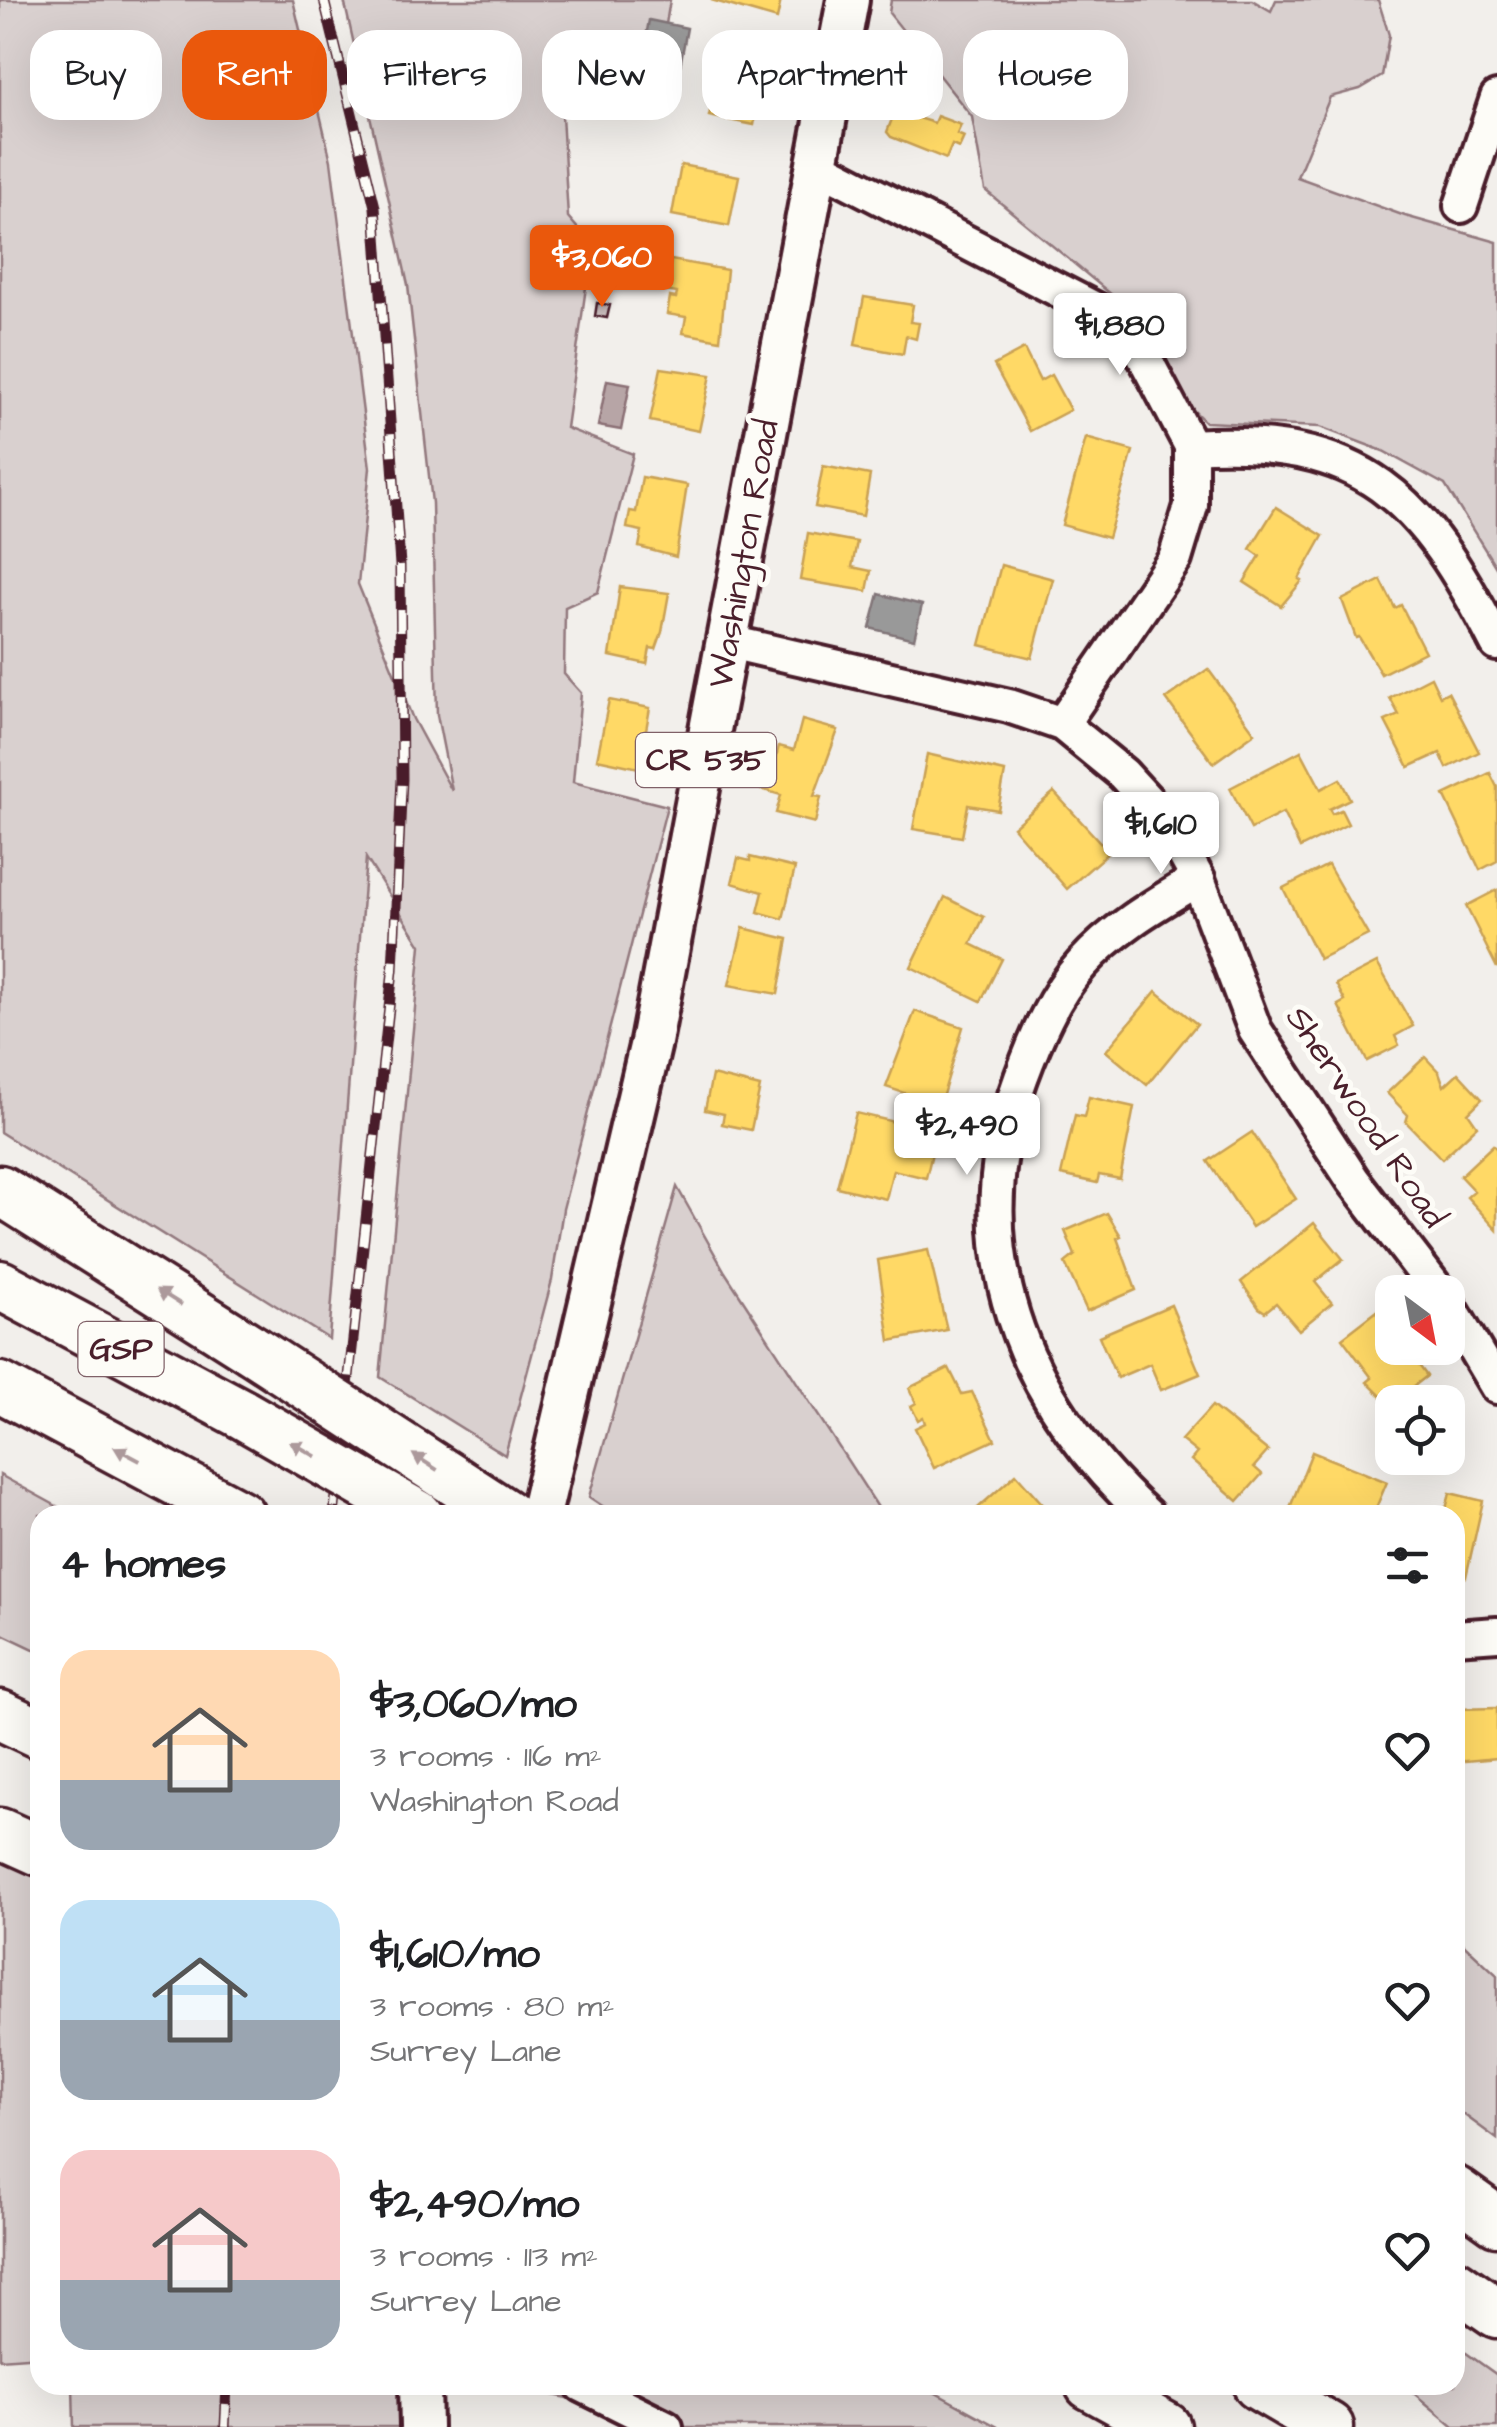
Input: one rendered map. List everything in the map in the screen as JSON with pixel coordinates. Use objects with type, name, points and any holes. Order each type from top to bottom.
[{"type":"highway","points":[[0,1190],[491,1505]]},
{"type":"highway","name":"GSP","points":[[0,1285],[242,1414],[401,1505]]},
{"type":"highway","name":"GSP","points":[[0,1387],[220,1505]]},
{"type":"highway","points":[[0,1716],[30,1730]]},
{"type":"highway","points":[[0,1834],[30,1847]]},
{"type":"highway","points":[[1465,2198],[1497,2221]]},
{"type":"highway","points":[[1465,2291],[1497,2313]]},
{"type":"highway","points":[[1108,2395],[1166,2427]]},
{"type":"highway","points":[[1285,2395],[1317,2407]]},
{"type":"main road","name":"Washington Road","points":[[542,1505],[651,1042],[848,0]]},
{"type":"main road","points":[[420,2395],[421,2427]]},
{"type":"street","points":[[1460,206],[1497,98]]},
{"type":"street","points":[[816,164],[1122,323],[1191,446],[1191,506],[1175,559],[1062,724]]},
{"type":"street","points":[[1191,446],[1252,442],[1322,454],[1382,482],[1425,522],[1497,644]]},
{"type":"street","name":"Sherwood Road","points":[[728,642],[1010,706],[1062,724],[1123,774],[1166,821],[1198,879],[1256,1030],[1353,1180],[1426,1275]]},
{"type":"street","points":[[1137,1505],[1096,1466],[1024,1354],[999,1248],[997,1186],[1004,1123],[1035,1040],[1080,966],[1133,918],[1198,879]]},
{"type":"street","points":[[1465,1333],[1497,1387]]},
{"type":"street","points":[[1465,1637],[1497,1634]]},
{"type":"street","points":[[591,2395],[609,2414],[666,2427]]},
{"type":"shaded area","points":[[0,0],[293,0],[300,30],[182,30],[182,120],[321,120],[331,161],[370,468],[358,584],[413,719],[452,791],[437,715],[432,503],[408,285],[371,120],[522,120],[522,30],[351,30],[344,0],[670,0],[666,24],[657,30],[542,30],[542,120],[562,120],[568,217],[592,245],[566,428],[633,454],[598,592],[565,607],[564,674],[581,693],[573,782],[667,806],[563,1209],[552,1280],[505,1455],[380,1377],[421,945],[366,858],[329,1339],[0,1132]]},
{"type":"shaded area","points":[[891,0],[1252,0],[1271,11],[1276,0],[1378,0],[1389,35],[1382,76],[1360,89],[1330,97],[1297,177],[1405,216],[1497,242],[1497,569],[1445,485],[1383,451],[1320,427],[1205,422],[1177,394],[1152,337],[1124,305],[985,190],[973,120],[1128,120],[1128,30],[963,30],[963,106],[943,81],[943,30],[903,30],[889,13]]},
{"type":"shaded area","points":[[607,380],[630,384],[621,430],[598,426]]},
{"type":"shaded area","points":[[677,1187],[725,1272],[876,1505],[601,1505],[589,1497]]},
{"type":"shaded area","points":[[0,1475],[55,1505],[30,1505],[30,1647],[0,1633]]},
{"type":"shaded area","points":[[0,1833],[30,1846],[30,2357],[0,2359]]},
{"type":"shaded area","points":[[1465,1945],[1497,1975],[1497,2139],[1465,2115]]},
{"type":"shaded area","points":[[1465,2352],[1497,2375],[1497,2427],[1454,2427],[1416,2395],[1465,2395]]},
{"type":"shaded area","points":[[73,2395],[420,2395],[421,2427],[74,2427]]},
{"type":"shaded area","points":[[553,2395],[939,2395],[998,2427],[677,2427],[638,2412]]},
{"type":"building: Homes","points":[[711,0],[781,0],[777,19]]},
{"type":"building: Homes","points":[[943,118],[961,125],[957,134],[964,137],[959,148],[952,145],[946,159],[887,132],[892,120],[934,123]]},
{"type":"building: Homes","points":[[729,120],[755,120],[754,125]]},
{"type":"building: Homes","points":[[681,165],[739,176],[729,226],[672,215]]},
{"type":"building: Homes","points":[[671,260],[727,270],[720,340],[683,333],[686,317],[667,314],[670,297],[676,298],[677,293],[665,291]]},
{"type":"building: Homes","points":[[864,297],[913,305],[910,322],[919,323],[916,339],[906,336],[903,354],[855,345]]},
{"type":"building: Homes","points":[[1024,349],[1040,381],[1051,375],[1070,410],[1030,431],[994,365]]},
{"type":"building: Homes","points":[[661,368],[711,375],[699,431],[650,421]]},
{"type":"building: Homes","points":[[1086,438],[1133,451],[1108,538],[1062,525]]},
{"type":"building: Homes","points":[[823,466],[870,475],[863,516],[815,507]]},
{"type":"building: Homes","points":[[642,477],[687,485],[676,557],[639,547],[642,531],[627,528],[630,511],[636,512]]},
{"type":"building: Homes","points":[[1276,507],[1323,536],[1299,579],[1302,581],[1281,606],[1244,582],[1260,556],[1250,549]]},
{"type":"building: Homes","points":[[808,533],[857,542],[852,567],[871,571],[867,591],[800,580]]},
{"type":"building: Homes","points":[[1001,565],[1053,579],[1032,658],[980,645]]},
{"type":"building: Homes","points":[[1381,580],[1395,608],[1401,605],[1425,652],[1381,674],[1359,637],[1356,638],[1342,600]]},
{"type":"building: Homes","points":[[620,587],[669,593],[662,632],[656,649],[650,648],[647,664],[610,656]]},
{"type":"building: Homes","points":[[1208,669],[1255,733],[1213,763],[1166,699]]},
{"type":"building: Homes","points":[[1431,677],[1440,696],[1448,692],[1479,752],[1447,768],[1440,753],[1409,767],[1385,721],[1399,715],[1390,698]]},
{"type":"building: Homes","points":[[609,700],[650,708],[639,768],[597,759]]},
{"type":"building: Homes","points":[[802,720],[838,730],[814,796],[821,797],[815,823],[776,813],[781,795],[760,789],[768,759],[775,761],[779,746],[794,750]]},
{"type":"building: Homes","points":[[1301,751],[1321,789],[1340,779],[1350,799],[1329,809],[1332,814],[1341,810],[1348,824],[1300,848],[1283,813],[1251,829],[1230,788]]},
{"type":"building: Homes","points":[[927,754],[1005,772],[998,810],[968,805],[962,837],[913,829]]},
{"type":"building: Homes","points":[[1490,773],[1497,787],[1497,861],[1480,870],[1444,795]]},
{"type":"building: Homes","points":[[1054,792],[1109,852],[1067,889],[1013,827]]},
{"type":"building: Homes","points":[[750,857],[795,868],[783,919],[758,912],[763,892],[732,883],[738,858],[750,861]]},
{"type":"building: Homes","points":[[1328,865],[1368,935],[1319,959],[1283,888]]},
{"type":"building: Homes","points":[[1497,890],[1497,968],[1466,906]]},
{"type":"building: Homes","points":[[945,897],[984,917],[971,944],[1002,959],[981,1001],[911,967]]},
{"type":"building: Homes","points":[[743,928],[788,939],[778,994],[729,985]]},
{"type":"building: Homes","points":[[1377,963],[1413,1026],[1395,1036],[1399,1045],[1367,1061],[1338,1005],[1345,1001],[1336,984]]},
{"type":"building: Homes","points":[[1156,991],[1197,1024],[1147,1085],[1106,1051]]},
{"type":"building: Homes","points":[[915,1011],[963,1027],[940,1105],[886,1087]]},
{"type":"building: Homes","points":[[1425,1057],[1439,1072],[1444,1086],[1458,1073],[1482,1099],[1468,1113],[1477,1126],[1442,1159],[1406,1122],[1408,1115],[1387,1093]]},
{"type":"building: Homes","points":[[712,1075],[760,1087],[751,1130],[722,1124],[724,1114],[705,1110]]},
{"type":"building: Homes","points":[[1089,1097],[1134,1107],[1120,1179],[1099,1175],[1097,1183],[1061,1175],[1075,1115],[1084,1117]]},
{"type":"building: Homes","points":[[856,1113],[937,1132],[926,1178],[893,1170],[886,1199],[837,1187]]},
{"type":"building: Homes","points":[[1252,1132],[1296,1199],[1252,1227],[1208,1161]]},
{"type":"building: Homes","points":[[1493,1145],[1497,1149],[1497,1230],[1467,1197],[1474,1191],[1460,1176]]},
{"type":"building: Homes","points":[[1107,1213],[1121,1236],[1117,1238],[1136,1290],[1087,1311],[1065,1263],[1075,1255],[1065,1231]]},
{"type":"building: Homes","points":[[1314,1223],[1343,1259],[1315,1282],[1332,1303],[1299,1330],[1276,1303],[1265,1312],[1259,1308],[1241,1282]]},
{"type":"building: Homes","points":[[928,1250],[947,1330],[890,1341],[878,1260]]},
{"type":"building: Homes","points":[[1171,1305],[1200,1374],[1161,1390],[1150,1364],[1117,1378],[1099,1336]]},
{"type":"building: Homes","points":[[1375,1313],[1375,1365],[1419,1365],[1427,1376],[1416,1385],[1375,1385],[1375,1390],[1367,1382],[1372,1378],[1342,1338]]},
{"type":"building: Homes","points":[[949,1368],[962,1394],[972,1392],[995,1440],[934,1468],[915,1428],[925,1423],[923,1417],[918,1420],[911,1406],[916,1403],[909,1388]]},
{"type":"building: Homes","points":[[1212,1406],[1268,1451],[1254,1467],[1262,1474],[1238,1501],[1191,1460],[1197,1453],[1181,1440]]},
{"type":"building: Homes","points":[[1312,1452],[1387,1482],[1377,1505],[1291,1505]]},
{"type":"building: Homes","points":[[1016,1474],[1043,1505],[981,1505]]},
{"type":"building: Homes","points":[[1450,1493],[1483,1501],[1466,1577],[1465,1505],[1447,1505]]},
{"type":"building: Homes","points":[[1497,1708],[1497,1758],[1465,1761],[1465,1709]]},
{"type":"building: Industry","points":[[649,20],[687,28],[682,55],[682,30],[647,30]]},
{"type":"building: Industry","points":[[879,594],[922,605],[914,639],[870,628]]},
{"type":"building: Other","points":[[597,303],[610,305],[607,318],[595,316]]},
{"type":"railway","points":[[324,0],[375,207],[400,565],[402,779],[393,970],[335,1505]]},
{"type":"railway","points":[[225,2427],[227,2395]]}]
